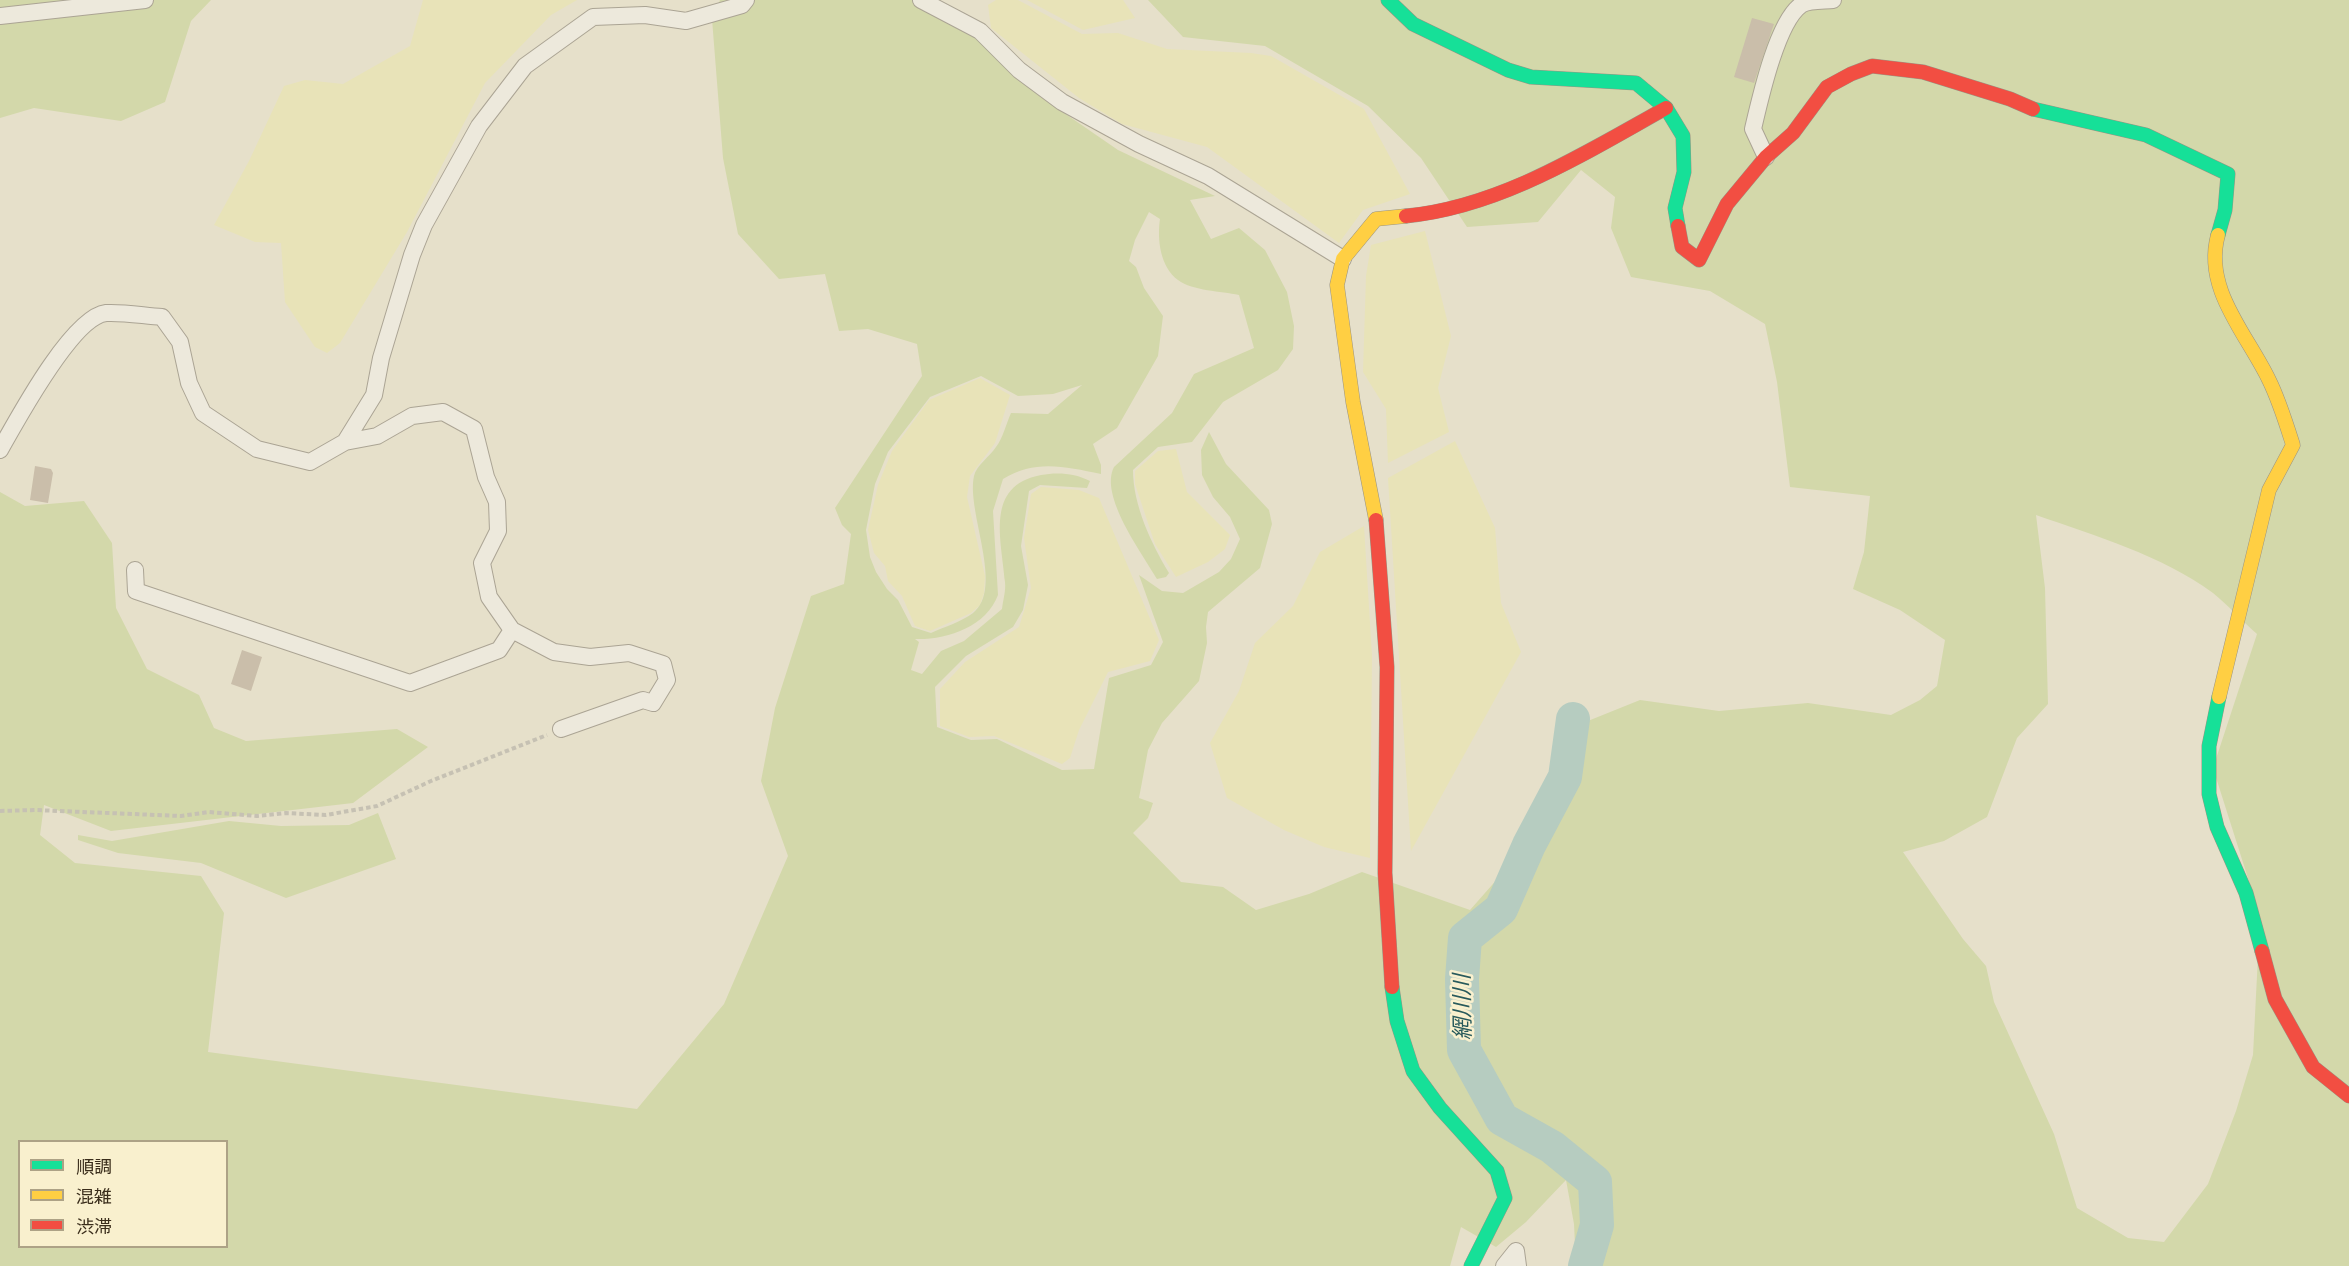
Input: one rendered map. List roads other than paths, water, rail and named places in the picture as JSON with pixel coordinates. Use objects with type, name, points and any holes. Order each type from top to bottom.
[{"type":"street","points":[[0,16],[145,0]]},
{"type":"street","points":[[345,442],[374,395],[398,301],[424,225],[479,126],[525,66],[593,16],[645,15],[686,21],[742,5],[746,0]]},
{"type":"street","points":[[921,0],[980,31],[1019,70],[1062,102],[1138,144],[1208,176],[1343,260]]},
{"type":"street","points":[[1388,0],[1413,24],[1508,70],[1531,77],[1636,83],[1666,108],[1683,136],[1684,172],[1675,208],[1682,247],[1699,260],[1726,204],[1766,157],[1793,133],[1827,87],[1872,66],[1923,72],[2010,99],[2026,108],[2146,135],[2228,174],[2223,190],[2225,210],[2215,239],[2217,273],[2222,293],[2251,351],[2264,371],[2292,445],[2269,490],[2230,647],[2209,746],[2209,794],[2217,827],[2246,893],[2275,999],[2313,1067],[2349,1096]]},
{"type":"street","points":[[1766,157],[1753,129],[1767,74],[1788,18],[1803,3],[1833,0]]},
{"type":"street","points":[[1471,1266],[1505,1197],[1497,1171],[1440,1108],[1413,1071],[1397,1021],[1389,967],[1385,873],[1387,667],[1376,515],[1353,402],[1337,285],[1343,260],[1376,219],[1419,214],[1486,200],[1573,160],[1666,108]]},
{"type":"street","points":[[0,450],[60,353],[85,323],[105,313],[162,317],[180,342],[189,383],[203,413],[257,449],[310,462],[345,442],[377,436],[412,416],[443,412],[474,429],[486,477],[497,502],[498,531],[482,562],[489,597],[512,630],[554,652],[590,657],[629,653],[663,664],[668,680],[653,703],[643,700],[561,729]]},
{"type":"street","points":[[135,570],[135,591],[410,683],[499,650],[512,630]]},
{"type":"street","points":[[1504,1266],[1516,1251],[1518,1266]]},
{"type":"waterway","name":"網川川","points":[[1573,719],[1565,777],[1529,845],[1501,909],[1465,938],[1462,979],[1464,1050],[1502,1119],[1552,1147],[1595,1182],[1597,1225],[1585,1266]]}]
